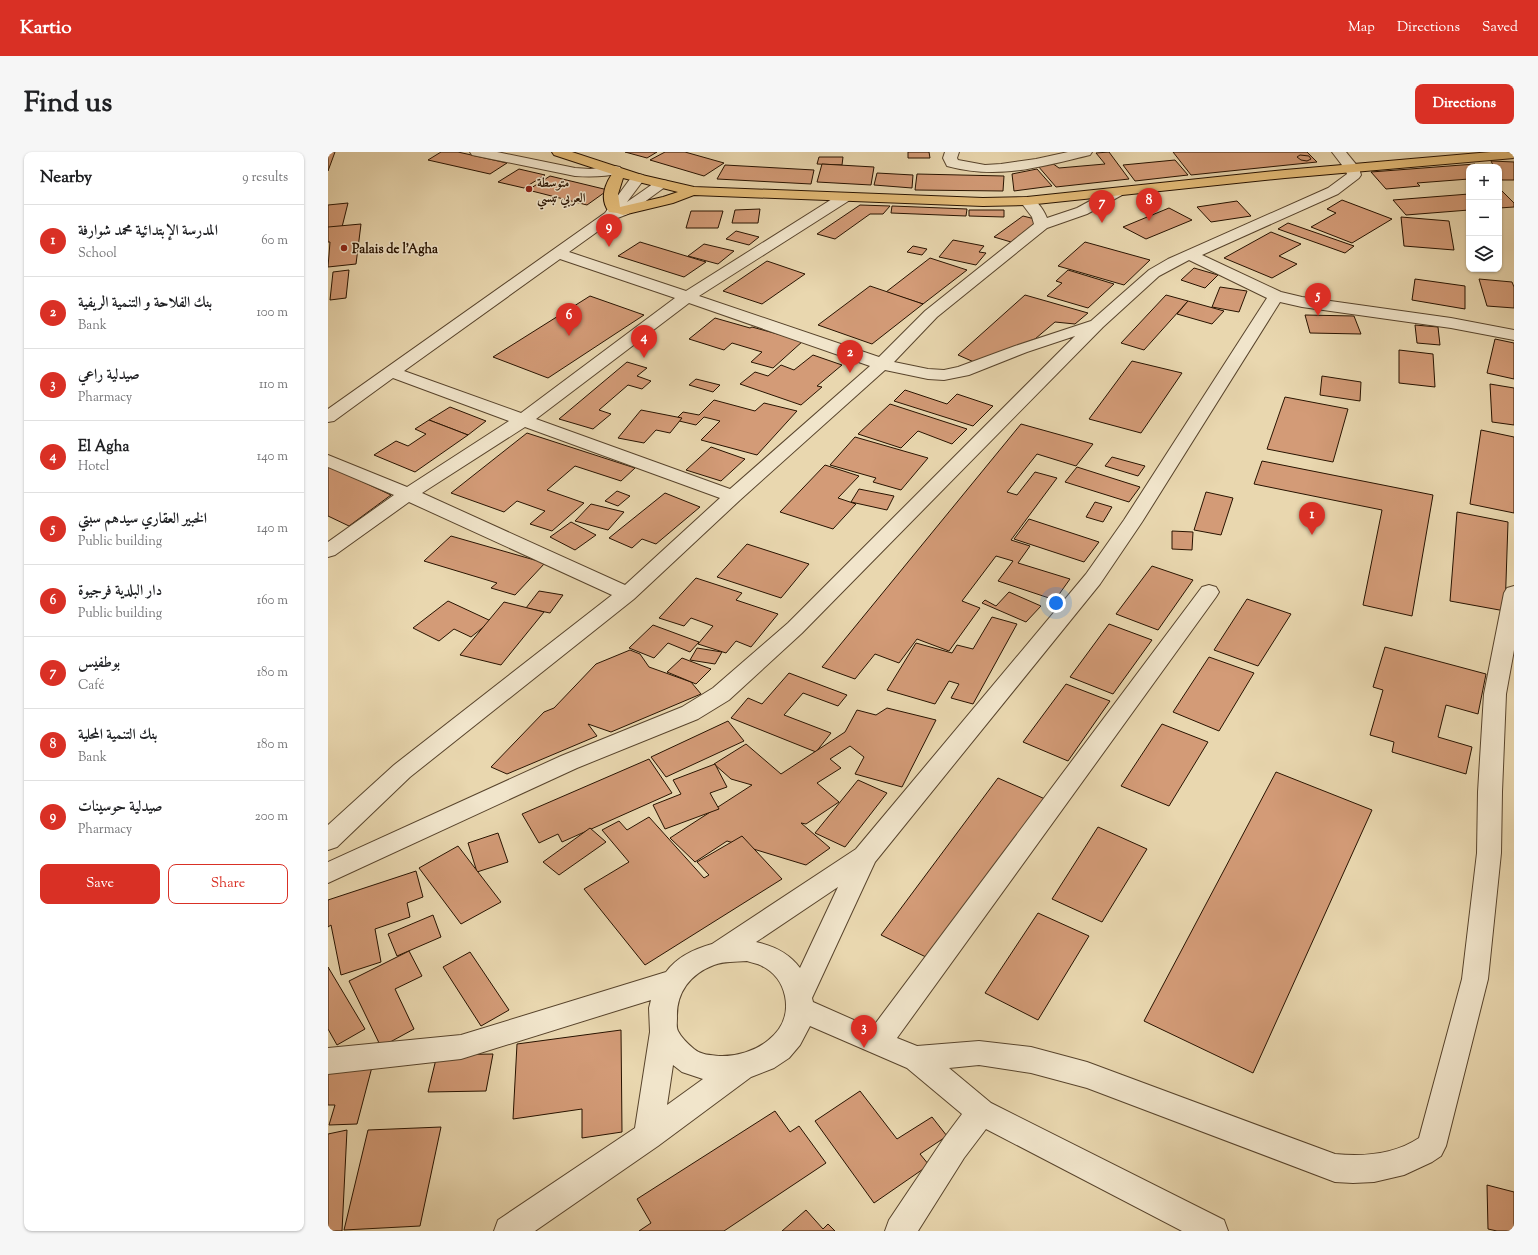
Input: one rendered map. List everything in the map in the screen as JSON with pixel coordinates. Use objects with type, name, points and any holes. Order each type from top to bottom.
[{"type":"main road","points":[[559,152],[638,178],[694,191],[983,202],[1027,201],[1352,168],[1514,154]]},
{"type":"main road","points":[[618,171],[614,179],[612,189],[612,205],[615,212],[668,200],[694,191]]},
{"type":"street","points":[[477,152],[575,172],[590,173],[618,171]]},
{"type":"street","points":[[952,152],[950,158],[952,163],[979,169],[1022,166],[1085,152]]},
{"type":"street","points":[[328,873],[569,762],[690,713],[721,694],[795,628],[1097,324],[1154,273],[1190,255],[1333,191],[1354,175],[1352,168],[1339,152]]},
{"type":"street","points":[[615,212],[638,178]]},
{"type":"street","points":[[328,417],[615,212],[662,184]]},
{"type":"street","points":[[328,840],[402,771],[627,594],[733,496],[882,364],[931,314],[1042,225],[1082,211],[1117,192]]},
{"type":"street","points":[[328,551],[408,494],[523,420],[686,298],[845,197]]},
{"type":"street","points":[[1027,201],[1039,216],[1042,225]]},
{"type":"street","points":[[558,253],[882,364],[928,374],[944,375],[963,371],[1021,349],[1097,324]]},
{"type":"street","points":[[1190,255],[1276,296],[1331,308],[1451,323],[1514,335]]},
{"type":"street","points":[[664,1031],[672,1046],[684,1058],[702,1067],[721,1070],[742,1068],[759,1062],[780,1048],[788,1039],[797,1024],[800,1002],[865,856],[1094,579],[1276,296]]},
{"type":"street","points":[[391,372],[733,496]]},
{"type":"street","points":[[328,460],[408,494],[627,594]]},
{"type":"street","points":[[877,1043],[1209,592]]},
{"type":"street","points":[[917,1058],[979,1054],[1031,1060],[1088,1075],[1335,1168],[1361,1170],[1391,1164],[1412,1158],[1431,1146],[1474,979],[1489,853],[1490,792],[1495,694],[1508,660],[1514,593]]},
{"type":"street","points":[[720,952],[865,856]]},
{"type":"street","points":[[648,1136],[664,1031],[662,1005],[674,981],[686,968],[702,958],[720,952],[747,950],[772,958],[791,974],[800,1002],[877,1043],[917,1058],[981,1112],[1213,1231]]},
{"type":"street","points":[[328,1061],[461,1047],[674,981]]},
{"type":"street","points":[[509,1231],[648,1136],[742,1068]]},
{"type":"street","points":[[900,1231],[954,1148],[981,1112]]},
{"type":"building","points":[[328,152],[335,152],[328,171]]},
{"type":"building","points":[[441,152],[458,152],[507,163],[490,174],[428,160]]},
{"type":"building","points":[[625,152],[657,152],[647,158]]},
{"type":"building","points":[[665,152],[685,152],[724,163],[704,176],[650,160]]},
{"type":"building","points":[[908,152],[929,152],[930,158],[908,158]]},
{"type":"building","points":[[1109,152],[1129,179],[1056,187],[1038,166],[1052,163],[1059,168],[1105,164],[1096,153]]},
{"type":"building","points":[[1173,152],[1307,152],[1317,162],[1191,175]]},
{"type":"building","points":[[1300,155],[1309,156],[1311,159],[1307,161],[1301,160],[1297,157]]},
{"type":"building","points":[[819,157],[843,157],[842,165],[817,164]]},
{"type":"building","points":[[1175,160],[1188,175],[1135,181],[1123,165]]},
{"type":"building","points":[[1491,161],[1514,162],[1514,180],[1502,180],[1502,164],[1492,164]]},
{"type":"building","points":[[822,164],[874,167],[871,185],[817,182]]},
{"type":"building","points":[[725,165],[814,170],[811,184],[717,179]]},
{"type":"building","points":[[1466,165],[1466,179],[1417,183],[1420,186],[1386,189],[1371,172]]},
{"type":"building","points":[[519,169],[545,175],[524,188],[498,182]]},
{"type":"building","points":[[1037,169],[1052,186],[1014,191],[1012,174]]},
{"type":"building","points":[[877,173],[913,175],[912,188],[874,185]]},
{"type":"building","points":[[917,174],[1004,176],[1003,191],[915,190]]},
{"type":"building","points":[[550,176],[608,190],[587,205],[528,190]]},
{"type":"building","points":[[1502,191],[1514,203],[1514,207],[1502,208]]},
{"type":"building","points":[[1466,194],[1466,210],[1406,215],[1393,200]]},
{"type":"building","points":[[1342,200],[1392,219],[1352,243],[1311,227],[1336,213],[1327,209]]},
{"type":"building","points":[[1237,201],[1251,216],[1211,222],[1197,207]]},
{"type":"building","points":[[348,203],[342,227],[328,228],[328,205]]},
{"type":"building","points":[[860,205],[890,206],[883,214],[870,214],[835,239],[817,234]]},
{"type":"building","points":[[892,206],[967,209],[966,216],[891,213]]},
{"type":"building","points":[[1169,208],[1192,220],[1146,239],[1123,227]]},
{"type":"building","points":[[760,209],[758,223],[732,223],[735,210]]},
{"type":"building","points":[[969,210],[1004,210],[1004,217],[969,216]]},
{"type":"building","points":[[691,211],[723,211],[718,228],[686,228]]},
{"type":"building","points":[[1023,216],[1039,220],[1011,242],[994,237]]},
{"type":"building","points":[[1401,217],[1449,221],[1454,250],[1404,246]]},
{"type":"building","points":[[1288,223],[1354,246],[1345,253],[1278,229]]},
{"type":"building","name":"Palais de l'Agha","points":[[361,224],[356,264],[328,267],[330,242],[328,242],[328,227]]},
{"type":"building","points":[[736,231],[759,237],[749,245],[726,239]]},
{"type":"building","points":[[1271,232],[1301,244],[1279,256],[1297,264],[1272,278],[1224,258]]},
{"type":"building","points":[[953,240],[984,246],[979,252],[986,253],[976,265],[939,257]]},
{"type":"building","points":[[640,242],[706,262],[684,277],[618,256]]},
{"type":"building","points":[[1085,242],[1150,260],[1124,285],[1058,266]]},
{"type":"building","points":[[704,244],[734,251],[718,264],[688,256]]},
{"type":"building","points":[[913,246],[927,249],[922,255],[907,252]]},
{"type":"building","points":[[930,258],[967,270],[923,304],[886,292]]},
{"type":"building","points":[[767,261],[805,274],[762,304],[723,291]]},
{"type":"building","points":[[1194,268],[1218,275],[1205,288],[1181,280]]},
{"type":"building","points":[[349,270],[346,298],[330,300],[333,272]]},
{"type":"building","points":[[1068,270],[1114,284],[1088,308],[1047,296],[1062,283],[1056,281]]},
{"type":"building","points":[[1415,279],[1465,286],[1465,309],[1412,300]]},
{"type":"building","points":[[1479,279],[1512,282],[1514,287],[1514,308],[1487,306]]},
{"type":"building","points":[[870,286],[923,304],[872,344],[818,325]]},
{"type":"building","points":[[1220,287],[1247,291],[1239,312],[1212,307]]},
{"type":"building","points":[[1025,295],[1088,313],[1075,324],[1055,322],[1035,339],[974,362],[958,355]]},
{"type":"building","points":[[1166,295],[1188,301],[1144,350],[1121,343]]},
{"type":"building","points":[[590,296],[644,315],[548,378],[493,357]]},
{"type":"building","points":[[1188,301],[1224,311],[1212,324],[1177,314]]},
{"type":"building","points":[[1305,315],[1354,316],[1361,334],[1310,333]]},
{"type":"building","points":[[715,318],[803,341],[773,368],[751,362],[762,352],[732,343],[724,350],[689,339]]},
{"type":"building","points":[[1415,325],[1438,327],[1440,345],[1417,343]]},
{"type":"building","points":[[1495,339],[1514,343],[1514,379],[1487,373]]},
{"type":"building","points":[[1399,350],[1433,354],[1435,387],[1399,383]]},
{"type":"building","points":[[813,355],[842,365],[817,386],[822,387],[801,405],[740,384],[755,372],[768,376],[781,365],[794,370]]},
{"type":"building","points":[[1132,361],[1182,373],[1141,433],[1089,419]]},
{"type":"building","points":[[627,362],[647,368],[637,376],[651,381],[642,389],[628,385],[599,410],[611,414],[593,429],[559,419]]},
{"type":"building","points":[[1322,376],[1361,382],[1360,401],[1320,395]]},
{"type":"building","points":[[696,379],[720,385],[713,392],[689,385]]},
{"type":"building","points":[[1490,384],[1514,388],[1514,425],[1492,422]]},
{"type":"building","points":[[905,390],[947,404],[957,394],[993,406],[973,426],[894,401]]},
{"type":"building","points":[[1285,397],[1348,409],[1333,462],[1267,449]]},
{"type":"building","points":[[714,400],[755,411],[764,403],[797,411],[757,455],[701,440],[720,421],[704,417],[696,425],[675,420],[683,412],[699,415]]},
{"type":"building","points":[[890,404],[967,429],[952,444],[918,431],[901,448],[858,434]]},
{"type":"building","points":[[450,407],[486,421],[468,435],[429,420]]},
{"type":"building","points":[[641,410],[682,418],[670,433],[656,430],[644,443],[618,438]]},
{"type":"building","points":[[429,420],[468,435],[415,472],[374,455],[396,441],[408,446],[426,434],[415,429]]},
{"type":"building","points":[[1021,424],[1093,444],[1076,466],[1037,454],[1007,492],[1017,495],[1035,472],[1057,478],[1011,540],[1030,546],[1018,563],[1070,579],[1055,600],[998,581],[1013,561],[996,556],[962,601],[980,608],[949,651],[917,639],[899,663],[875,654],[855,679],[822,667]]},
{"type":"building","points":[[1481,430],[1514,437],[1514,513],[1470,504]]},
{"type":"building","points":[[527,433],[635,468],[621,481],[575,466],[547,490],[584,503],[552,531],[530,524],[545,511],[517,501],[504,512],[451,493]]},
{"type":"building","points":[[855,437],[928,458],[901,490],[873,482],[876,478],[830,465]]},
{"type":"building","points":[[711,447],[745,459],[721,481],[686,470]]},
{"type":"building","points":[[1112,457],[1145,466],[1138,476],[1105,466]]},
{"type":"building","points":[[1262,461],[1433,495],[1412,616],[1363,605],[1382,510],[1254,484]]},
{"type":"building","points":[[825,465],[859,476],[838,498],[856,504],[833,529],[780,512]]},
{"type":"building","points":[[328,466],[391,495],[349,526],[328,516]]},
{"type":"building","points":[[1077,467],[1140,487],[1129,502],[1065,482]]},
{"type":"building","points":[[859,489],[894,496],[887,510],[851,502]]},
{"type":"building","points":[[617,491],[630,496],[618,506],[605,501]]},
{"type":"building","points":[[1206,492],[1233,498],[1221,535],[1194,530]]},
{"type":"building","points":[[665,493],[700,507],[656,544],[642,539],[632,548],[609,538]]},
{"type":"building","points":[[1095,502],[1112,507],[1103,522],[1086,517]]},
{"type":"building","points":[[591,504],[624,512],[608,530],[575,521]]},
{"type":"building","points":[[1457,512],[1508,522],[1505,611],[1450,601]]},
{"type":"building","points":[[1029,519],[1099,542],[1084,562],[1014,539]]},
{"type":"building","points":[[571,522],[596,535],[575,550],[550,537]]},
{"type":"building","points":[[1172,531],[1193,532],[1192,550],[1172,549]]},
{"type":"building","points":[[451,536],[545,563],[515,595],[491,588],[497,583],[424,561]]},
{"type":"building","points":[[747,544],[809,564],[781,598],[717,577]]},
{"type":"building","points":[[1152,566],[1193,580],[1158,630],[1116,614]]},
{"type":"building","points":[[696,578],[742,593],[736,600],[778,614],[751,647],[736,641],[726,653],[698,644],[713,626],[691,618],[684,626],[659,618]]},
{"type":"building","points":[[539,591],[563,595],[550,613],[526,608]]},
{"type":"building","points":[[1009,592],[1041,606],[1026,622],[982,603],[985,600],[996,606]]},
{"type":"building","points":[[1247,599],[1291,614],[1258,666],[1214,650]]},
{"type":"building","points":[[448,601],[491,621],[471,637],[454,629],[439,641],[413,628]]},
{"type":"building","points":[[504,602],[544,612],[501,665],[460,655]]},
{"type":"building","points":[[992,617],[1017,624],[973,704],[951,698],[959,684],[949,681],[935,704],[887,690],[916,643],[952,653],[957,645],[973,649]]},
{"type":"building","points":[[1109,624],[1152,640],[1113,694],[1070,677]]},
{"type":"building","points":[[653,625],[699,642],[690,652],[668,643],[654,658],[629,648]]},
{"type":"building","points":[[1385,647],[1486,674],[1478,714],[1446,705],[1438,737],[1472,747],[1466,774],[1392,752],[1394,742],[1370,735],[1383,690],[1373,687]]},
{"type":"building","points":[[697,648],[722,652],[715,664],[690,660]]},
{"type":"building","points":[[630,650],[640,654],[649,667],[691,682],[701,694],[611,732],[588,724],[597,736],[507,774],[491,767],[544,712],[554,708],[596,664]]},
{"type":"building","points":[[1209,657],[1254,673],[1219,731],[1173,712]]},
{"type":"building","points":[[682,658],[711,669],[696,684],[667,672]]},
{"type":"building","points":[[789,673],[847,695],[838,706],[803,693],[784,715],[831,733],[816,752],[731,718],[748,698],[762,704]]},
{"type":"building","points":[[1066,684],[1110,701],[1068,761],[1023,742]]},
{"type":"building","points":[[887,708],[936,720],[902,787],[855,774],[864,757],[850,746],[830,759],[841,768],[817,783],[839,802],[806,824],[801,823],[830,848],[806,865],[727,841],[695,862],[670,838],[752,785],[731,779],[714,764],[746,744],[781,774],[845,732],[857,710],[876,715]]},
{"type":"building","points":[[728,721],[744,741],[666,777],[651,757]]},
{"type":"building","points":[[1162,724],[1208,742],[1169,806],[1121,786]]},
{"type":"building","points":[[649,759],[672,793],[562,842],[558,834],[539,843],[522,814]]},
{"type":"building","points":[[715,764],[727,787],[710,793],[719,809],[665,829],[653,805],[681,794],[673,780]]},
{"type":"building","points":[[1276,772],[1372,810],[1253,1073],[1144,1021]]},
{"type":"building","points":[[998,778],[1045,799],[932,960],[881,935]]},
{"type":"building","points":[[858,780],[887,793],[845,847],[815,833]]},
{"type":"building","points":[[649,817],[704,878],[709,875],[697,862],[742,836],[782,879],[645,965],[584,889],[629,862],[602,830],[619,821],[627,830]]},
{"type":"building","points":[[1098,827],[1147,849],[1102,922],[1052,899]]},
{"type":"building","points":[[590,828],[606,842],[559,875],[543,862]]},
{"type":"building","points":[[498,833],[508,862],[477,872],[468,843]]},
{"type":"building","points":[[458,846],[501,902],[461,924],[419,868]]},
{"type":"building","points":[[416,871],[423,897],[407,903],[410,917],[375,929],[381,962],[341,975],[331,925],[328,927],[328,900]]},
{"type":"building","points":[[1038,913],[1089,936],[1038,1020],[985,993]]},
{"type":"building","points":[[433,915],[441,937],[397,956],[388,934]]},
{"type":"building","points":[[409,951],[422,976],[395,989],[414,1029],[381,1047],[349,981]]},
{"type":"building","points":[[470,952],[509,1010],[481,1026],[443,967]]},
{"type":"building","points":[[328,967],[365,1029],[337,1045],[328,1029]]},
{"type":"building","points":[[621,1030],[622,1132],[582,1138],[582,1109],[513,1119],[517,1044]]},
{"type":"building","points":[[493,1054],[486,1091],[428,1092],[437,1055]]},
{"type":"building","points":[[372,1067],[357,1124],[329,1125],[335,1105],[328,1105],[328,1069]]},
{"type":"building","points":[[860,1091],[897,1139],[932,1117],[947,1136],[920,1154],[929,1165],[874,1203],[815,1121]]},
{"type":"building","points":[[775,1111],[790,1132],[799,1126],[826,1163],[724,1231],[639,1231],[651,1223],[637,1199]]},
{"type":"building","points":[[441,1127],[420,1226],[344,1230],[368,1130]]},
{"type":"building","points":[[347,1130],[342,1231],[328,1231],[328,1134]]},
{"type":"building","points":[[1487,1185],[1514,1192],[1514,1231],[1497,1231],[1488,1229]]},
{"type":"building","points":[[806,1210],[823,1229],[828,1224],[835,1231],[782,1231]]},
{"type":"place","name":"متوسطة العربي تبسي","points":[[529,189]]},
{"type":"place","name":"بنك التنمية المحلية","points":[[1149,221]]},
{"type":"place","name":"بوطفيس","points":[[1102,223]]},
{"type":"place","name":"صيدلية حوسينات","points":[[609,247]]},
{"type":"place","name":"Palais de l'Agha","points":[[344,248]]},
{"type":"place","name":"الخبير العقاري سيدهم سبتي","points":[[1318,316]]},
{"type":"place","name":"دار البلدية فرجيوة","points":[[569,336]]},
{"type":"place","name":"El Agha","points":[[644,358]]},
{"type":"place","name":"بنك الفلاحة و التنمية الريفية","points":[[850,373]]},
{"type":"place","name":"المدرسة الإبتدائية محمد شوارفة","points":[[1312,535]]},
{"type":"place","name":"صيدلية راعي","points":[[864,1048]]}]
